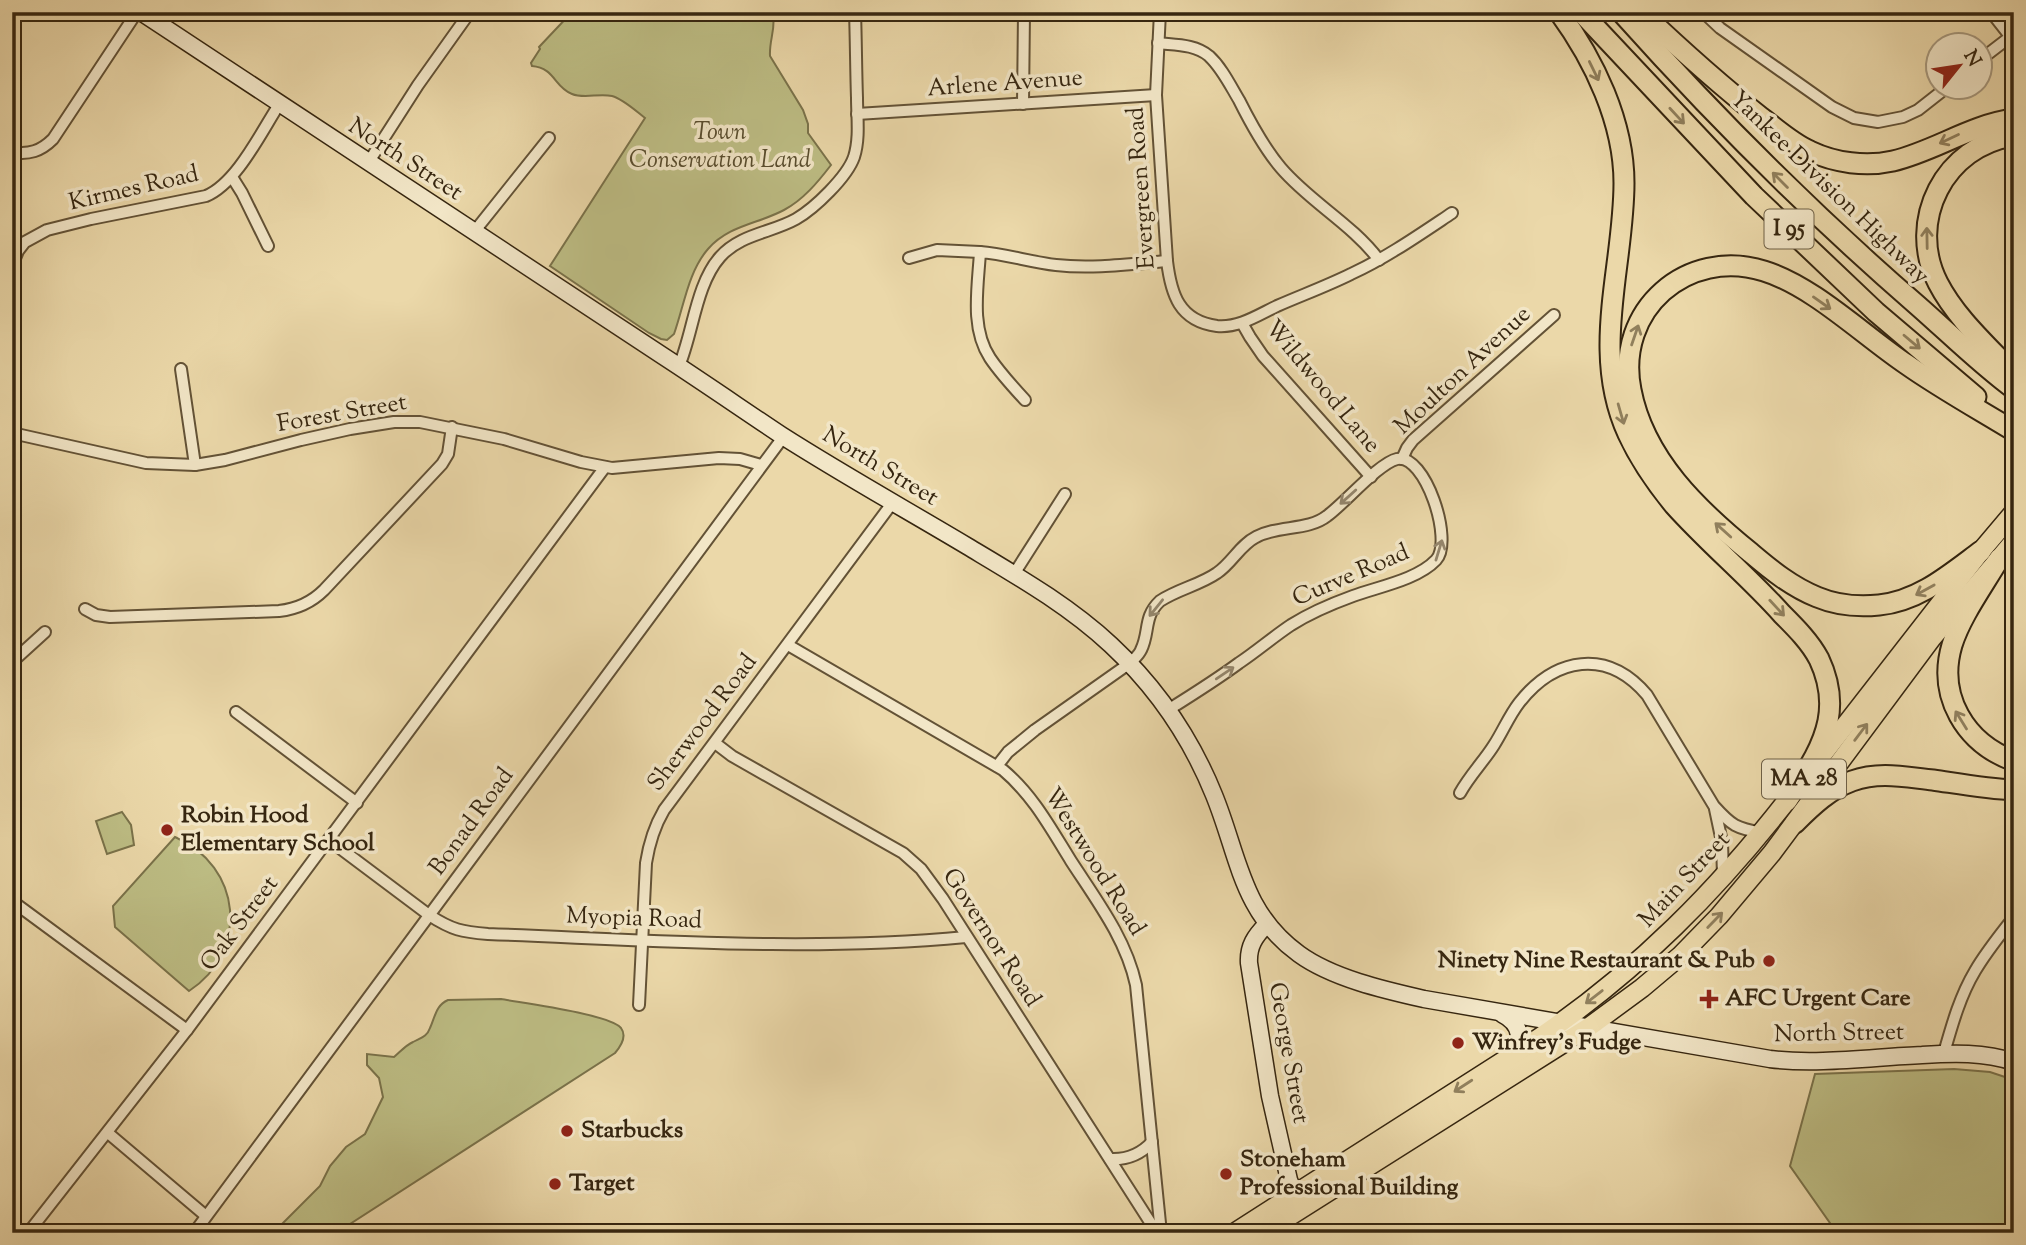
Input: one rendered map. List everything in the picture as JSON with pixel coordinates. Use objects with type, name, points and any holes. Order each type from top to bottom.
[{"type":"highway","points":[[1559,12],[1583,50],[1603,90],[1622,155],[1623,196],[1612,296],[1610,343],[1614,388],[1623,423],[1634,447],[1658,484],[1690,522],[1806,639],[1819,659],[1827,682],[1829,715],[1824,734],[1816,755],[1787,801]]},
{"type":"highway","name":"I 95","points":[[1581,12],[1705,146],[1764,205],[1876,312],[2014,429]]},
{"type":"highway","name":"Yankee Division Highway","points":[[1621,12],[1716,115],[1792,191],[1874,268],[2014,389]]},
{"type":"highway","points":[[1641,12],[1709,74],[1777,130],[1807,150],[1827,158],[1862,163],[1894,161],[1974,129],[2014,120]]},
{"type":"highway","points":[[2014,136],[1976,148],[1949,171],[1938,186],[1931,204],[1927,240],[1929,259],[1936,279],[1948,300],[2014,374]]},
{"type":"highway","points":[[1990,555],[1930,588],[1901,601],[1881,605],[1860,606],[1830,601],[1802,590],[1783,579],[1724,531],[1662,464],[1635,407],[1628,369],[1630,350],[1645,311],[1674,282],[1704,269],[1725,265],[1743,266],[1779,276],[1801,289],[1905,364],[2014,429]]},
{"type":"highway","points":[[1990,555],[1952,643],[1948,684],[1956,712],[1969,733],[1994,753],[2014,761]]},
{"type":"highway","points":[[1796,822],[1818,801],[1836,789],[1873,776],[1901,775],[2014,790]]},
{"type":"main road","name":"Main Street","points":[[1263,1233],[1589,1027],[1680,956],[1740,892],[1796,822],[1932,638],[1990,555],[2014,512]]},
{"type":"main road","name":"Main Street","points":[[1234,1233],[1562,1023],[1658,944],[1762,833],[1990,555],[2014,541]]},
{"type":"street","name":"North Street","points":[[139,12],[784,436],[1014,574],[1083,621],[1130,663],[1185,736],[1220,811],[1247,890],[1267,924],[1300,955],[1333,972],[1403,995],[1779,1060],[1944,1053],[1985,1055],[2014,1062]]},
{"type":"street","points":[[12,152],[37,151],[53,139],[139,12]]},
{"type":"street","points":[[368,163],[418,85],[470,12]]},
{"type":"street","points":[[679,366],[705,283],[715,263],[738,242],[801,216],[830,190],[853,158],[857,143],[855,12]]},
{"type":"street","points":[[1023,104],[1024,12]]},
{"type":"street","name":"Evergreen Road","points":[[1160,12],[1156,95],[1167,261],[1175,298],[1189,315],[1199,321],[1220,326],[1242,323],[1379,260],[1451,214]]},
{"type":"street","points":[[1703,12],[1720,28],[1832,107],[1854,118],[1878,122],[1903,117],[1928,102]]},
{"type":"street","points":[[1991,12],[2012,39],[1994,51]]},
{"type":"street","points":[[1158,43],[1197,49],[1213,60],[1281,168],[1379,260]]},
{"type":"street","name":"Arlene Avenue","points":[[857,114],[1156,95]]},
{"type":"street","name":"Kirmes Road","points":[[12,266],[20,247],[37,234],[91,219],[206,196],[220,189],[232,177],[280,103]]},
{"type":"street","points":[[474,232],[549,138]]},
{"type":"street","points":[[232,177],[268,246]]},
{"type":"street","points":[[909,258],[937,250],[980,252],[1065,266],[1167,261]]},
{"type":"street","points":[[980,252],[980,338],[990,359],[1025,400]]},
{"type":"street","name":"Moulton Avenue","points":[[1402,459],[1413,440],[1554,315]]},
{"type":"street","name":"Wildwood Lane","points":[[1242,323],[1263,356],[1371,477]]},
{"type":"street","points":[[181,369],[195,465]]},
{"type":"street","name":"Forest Street","points":[[12,433],[146,463],[195,465],[379,424],[420,422],[512,441],[605,467],[731,458],[761,465]]},
{"type":"street","points":[[85,609],[96,615],[110,617],[279,611],[294,609],[307,603],[324,590],[442,464],[447,454],[452,427]]},
{"type":"street","name":"Bonad Road","points":[[194,1233],[784,436]]},
{"type":"street","points":[[997,766],[1008,752],[1035,730],[1130,663],[1140,651],[1150,615],[1160,601],[1219,571],[1246,544],[1257,537],[1270,531],[1312,524],[1324,519],[1371,477],[1394,460],[1402,459]]},
{"type":"street","name":"Curve Road","points":[[1168,710],[1306,616],[1333,603],[1414,574],[1435,561],[1442,543],[1431,494],[1411,463],[1402,459]]},
{"type":"street","name":"Oak Street","points":[[29,1233],[187,1030],[605,467]]},
{"type":"street","points":[[1014,574],[1065,494]]},
{"type":"street","name":"Sherwood Road","points":[[639,1005],[646,863],[653,831],[664,810],[893,502]]},
{"type":"street","points":[[12,662],[45,632]]},
{"type":"street","name":"Westwood Road","points":[[788,645],[997,766],[1015,780],[1032,801],[1125,948],[1136,985],[1159,1233]]},
{"type":"street","points":[[1460,793],[1492,749],[1512,712],[1533,688],[1560,669],[1591,664],[1622,673],[1643,691],[1714,806],[1733,825],[1762,833]]},
{"type":"street","points":[[236,712],[357,803]]},
{"type":"street","name":"Governor Road","points":[[715,743],[732,756],[909,858],[931,881],[1159,1233]]},
{"type":"street","points":[[1714,806],[1722,842],[1723,877]]},
{"type":"street","name":"Myopia Road","points":[[329,840],[429,915],[450,928],[471,932],[766,946],[926,941],[966,937]]},
{"type":"street","points":[[12,901],[187,1030]]},
{"type":"street","points":[[1944,1053],[1958,1008],[1973,973],[2014,918]]},
{"type":"street","name":"George Street","points":[[1267,924],[1251,945],[1249,963],[1270,1096],[1289,1180],[1295,1195]]},
{"type":"street","points":[[1500,1013],[1511,1020],[1519,1037],[1517,1048],[1505,1060]]},
{"type":"street","points":[[108,1133],[206,1216]]},
{"type":"street","points":[[1110,1159],[1128,1158],[1146,1149],[1152,1142]]},
{"type":"green space","name":"Town Conservation Land","points":[[572,12],[773,12],[770,56],[803,110],[808,133],[831,165],[810,190],[791,206],[734,230],[708,249],[691,279],[674,334],[667,340],[649,333],[550,266],[645,118],[625,102],[612,96],[572,94],[545,70],[532,66],[539,47]]},
{"type":"green space","points":[[122,812],[131,825],[134,845],[107,854],[96,821]]},
{"type":"green space","points":[[175,837],[197,850],[214,868],[225,888],[230,910],[229,932],[222,954],[209,974],[189,991],[115,927],[113,906]]},
{"type":"green space","points":[[501,999],[600,1018],[621,1028],[622,1041],[615,1053],[336,1233],[273,1233],[320,1186],[330,1166],[346,1147],[365,1134],[383,1097],[379,1078],[367,1065],[367,1054],[394,1057],[427,1033],[438,1008],[448,1000]]},
{"type":"green space","points":[[1954,1069],[1990,1072],[2014,1080],[2014,1233],[1837,1233],[1790,1166],[1815,1074]]},
{"type":"place","name":"Robin Hood Elementary School","points":[[167,830]]},
{"type":"place","name":"Ninety Nine Restaurant & Pub","points":[[1769,961]]},
{"type":"place","name":"AFC Urgent Care","points":[[1709,999]]},
{"type":"place","name":"Winfrey's Fudge","points":[[1458,1043]]},
{"type":"place","name":"Starbucks","points":[[567,1131]]},
{"type":"place","name":"Stoneham Professional Building","points":[[1226,1174]]},
{"type":"place","name":"Target","points":[[555,1184]]}]
